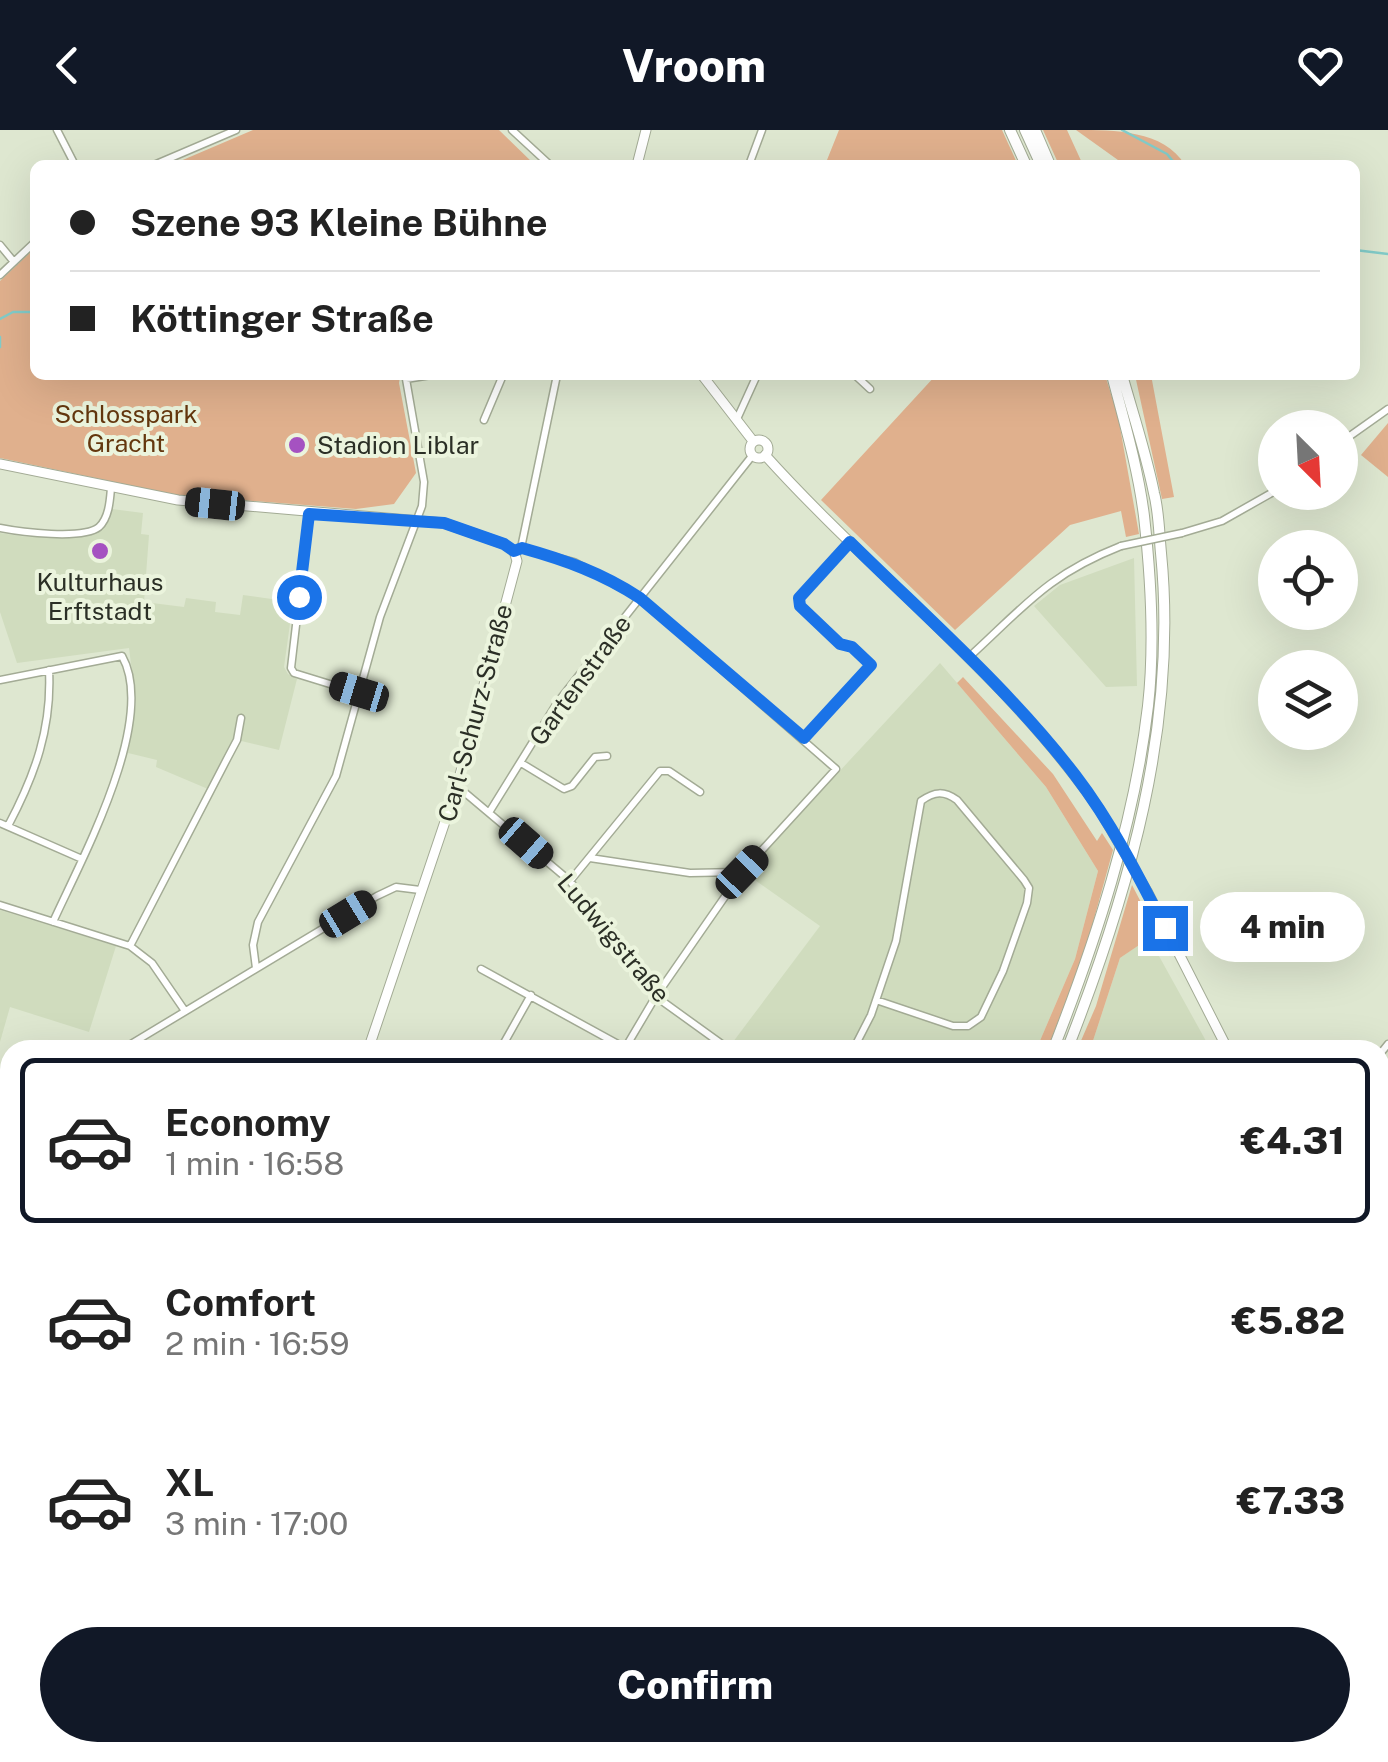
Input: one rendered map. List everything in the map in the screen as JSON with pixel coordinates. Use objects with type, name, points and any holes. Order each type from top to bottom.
[{"type":"main road","points":[[1010,130],[1024,160]]},
{"type":"main road","points":[[1025,130],[1039,160]]},
{"type":"main road","points":[[1035,130],[1048,160]]},
{"type":"main road","points":[[1056,1040],[1089,958],[1130,810],[1148,705],[1151,607],[1143,514],[1113,380]]},
{"type":"main road","points":[[1071,1040],[1098,972],[1135,843],[1155,757],[1164,666],[1166,602],[1155,495],[1123,380]]},
{"type":"street","points":[[57,130],[72,160]]},
{"type":"street","points":[[166,160],[236,130]]},
{"type":"street","points":[[512,130],[545,160]]},
{"type":"street","points":[[638,160],[646,130]]},
{"type":"street","points":[[751,160],[762,130]]},
{"type":"street","points":[[0,246],[14,262]]},
{"type":"street","points":[[0,275],[30,247]]},
{"type":"street","points":[[256,968],[253,945],[258,922],[336,776],[380,618],[422,506],[424,482],[406,380]]},
{"type":"street","points":[[484,420],[501,380]]},
{"type":"street","name":"Carl-Schurz-Straße","points":[[371,1040],[457,786],[517,561],[556,380]]},
{"type":"street","points":[[706,380],[753,442]]},
{"type":"street","points":[[737,419],[755,380]]},
{"type":"street","points":[[860,380],[870,390]]},
{"type":"street","points":[[1358,430],[1388,409]]},
{"type":"street","points":[[753,442],[764,442],[768,447],[765,455]]},
{"type":"street","points":[[753,442],[752,456],[765,455]]},
{"type":"street","points":[[765,455],[1033,725],[1099,809],[1148,893],[1223,1040]]},
{"type":"street","name":"Gartenstraße","points":[[490,811],[557,703],[752,456]]},
{"type":"street","points":[[0,464],[178,500],[444,523],[518,550],[594,571],[640,598],[804,738],[836,769],[742,872],[630,1040]]},
{"type":"street","points":[[0,528],[27,533],[88,532],[100,526],[106,516],[111,488]]},
{"type":"street","points":[[968,659],[1048,583],[1090,558],[1121,546],[1222,521],[1258,501]]},
{"type":"street","points":[[309,514],[291,668],[359,692]]},
{"type":"street","points":[[804,738],[871,665],[852,647],[840,644],[800,606],[799,598],[850,542]]},
{"type":"street","points":[[0,680],[122,656],[132,694],[130,719],[110,794],[53,922]]},
{"type":"street","points":[[50,670],[51,705],[40,758],[4,824],[82,859]]},
{"type":"street","points":[[130,946],[237,740],[240,718]]},
{"type":"street","name":"Gartenstraße","points":[[521,763],[564,789],[572,786],[596,757],[607,756]]},
{"type":"street","points":[[570,881],[660,772],[669,771],[700,792]]},
{"type":"street","name":"Ludwigstraße","points":[[457,786],[570,881],[656,996],[717,1040]]},
{"type":"street","points":[[858,1040],[896,941],[922,800],[937,792],[947,793],[958,800],[1024,880],[1029,888],[1028,902],[981,1017],[968,1026],[954,1026],[876,1000]]},
{"type":"street","points":[[589,858],[690,873],[742,872]]},
{"type":"street","points":[[138,1040],[396,887],[420,890]]},
{"type":"street","points":[[0,906],[130,946],[152,963],[185,1012]]},
{"type":"street","points":[[481,969],[609,1040]]},
{"type":"street","points":[[506,1040],[531,995]]},
{"type":"shaded area","points":[[112,509],[143,513],[141,534],[149,535],[144,602],[184,607],[186,598],[216,602],[215,612],[240,615],[243,595],[293,602],[284,667],[297,679],[279,750],[233,739],[208,789],[156,767],[157,760],[128,753],[136,704],[129,648],[17,663],[0,612],[0,533],[27,537],[90,535],[102,530]]},
{"type":"shaded area","points":[[1134,558],[1137,686],[1106,687],[1034,606],[1060,585]]},
{"type":"shaded area","points":[[940,663],[1046,787],[1098,871],[1075,959],[1040,1040],[734,1040],[820,926],[745,873]]},
{"type":"shaded area","points":[[0,910],[116,946],[89,1032],[10,1007],[0,1040]]},
{"type":"shaded area","points":[[1149,938],[1205,1040],[1093,1040],[1120,958]]},
{"type":"green space","points":[[253,130],[499,130],[530,160],[183,160]]},
{"type":"green space","points":[[839,130],[1002,130],[1016,160],[827,160]]},
{"type":"green space","points":[[1043,130],[1067,130],[1081,160],[1057,160]]},
{"type":"green space","points":[[1076,130],[1137,134],[1164,145],[1181,160],[1118,160]]},
{"type":"green space","name":"Schlosspark Gracht","points":[[30,253],[30,380],[400,380],[416,473],[394,504],[356,509],[176,495],[0,458],[0,281]]},
{"type":"green space","points":[[931,380],[1107,380],[1118,416],[1139,534],[1126,537],[1121,511],[1070,525],[955,630],[821,500]]},
{"type":"green space","points":[[1136,380],[1152,380],[1174,497],[1162,499]]},
{"type":"green space","points":[[1388,423],[1388,477],[1361,455]]},
{"type":"green space","points":[[963,677],[1053,774],[1097,841],[1102,833],[1113,850],[1084,955],[1051,1040],[1040,1040],[1075,959],[1098,871],[1046,787],[957,683]]},
{"type":"green space","points":[[1132,885],[1157,933],[1120,958],[1093,1040],[1081,1040],[1096,1006]]},
{"type":"waterway","points":[[1122,130],[1172,160]]},
{"type":"waterway","points":[[1360,251],[1388,254]]},
{"type":"waterway","points":[[0,319],[13,312],[30,312]]},
{"type":"waterway","points":[[0,337],[0,347]]},
{"type":"place","name":"Stadion Liblar","points":[[297,445]]},
{"type":"place","name":"Kulturhaus Erftstadt","points":[[100,551]]},
{"type":"route","points":[[299,597],[309,514],[444,523],[514,551],[522,548],[574,562],[612,580],[640,598],[804,738],[871,665],[852,647],[840,644],[800,606],[799,598],[850,542],[1033,725],[1074,774],[1126,852],[1165,928]]}]
